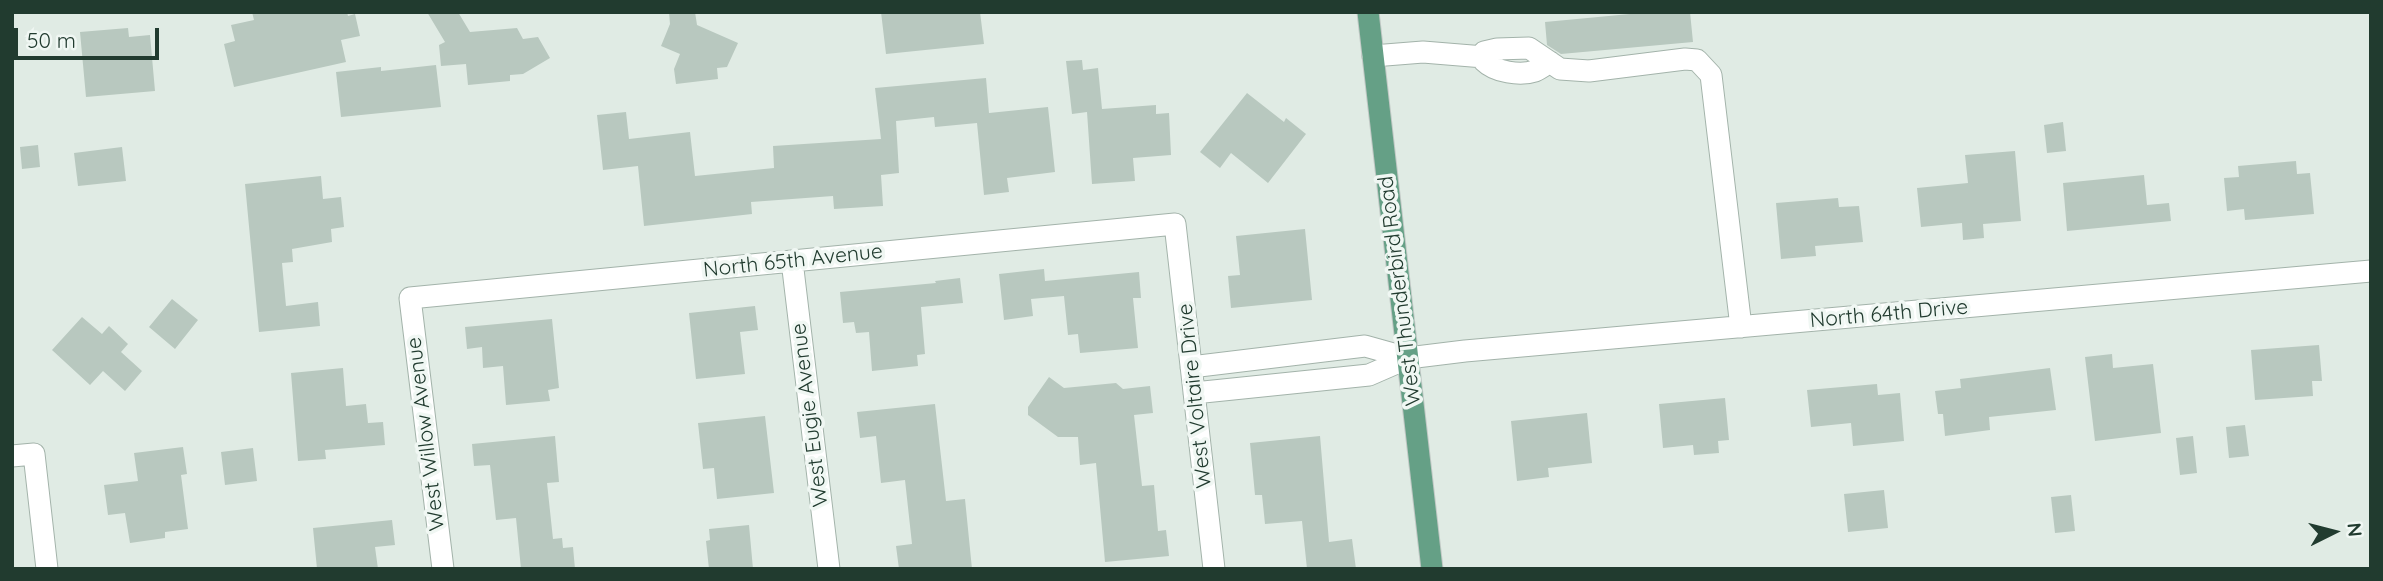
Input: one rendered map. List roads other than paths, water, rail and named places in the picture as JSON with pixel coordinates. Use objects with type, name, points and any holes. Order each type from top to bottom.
[{"type":"main road","name":"West Thunderbird Road","points":[[1368,12],[1432,569]]},
{"type":"street","points":[[1373,56],[1423,52],[1484,57],[1484,52],[1497,49],[1529,48],[1560,69],[1589,71],[1697,60],[1711,75],[1741,327]]},
{"type":"street","name":"North 65th Avenue","points":[[410,298],[1175,224]]},
{"type":"street","name":"West Voltaire Drive","points":[[1175,224],[1214,569]]},
{"type":"street","name":"West Eugie Avenue","points":[[792,261],[829,569]]},
{"type":"street","name":"North 64th Drive","points":[[1194,393],[1369,375],[1408,358],[2371,271]]},
{"type":"street","name":"West Willow Avenue","points":[[410,298],[443,569]]},
{"type":"street","name":"North 64th Drive","points":[[1191,367],[1365,346],[1408,358]]},
{"type":"street","points":[[1281,356],[1284,384]]},
{"type":"street","points":[[23,455],[47,569]]}]
